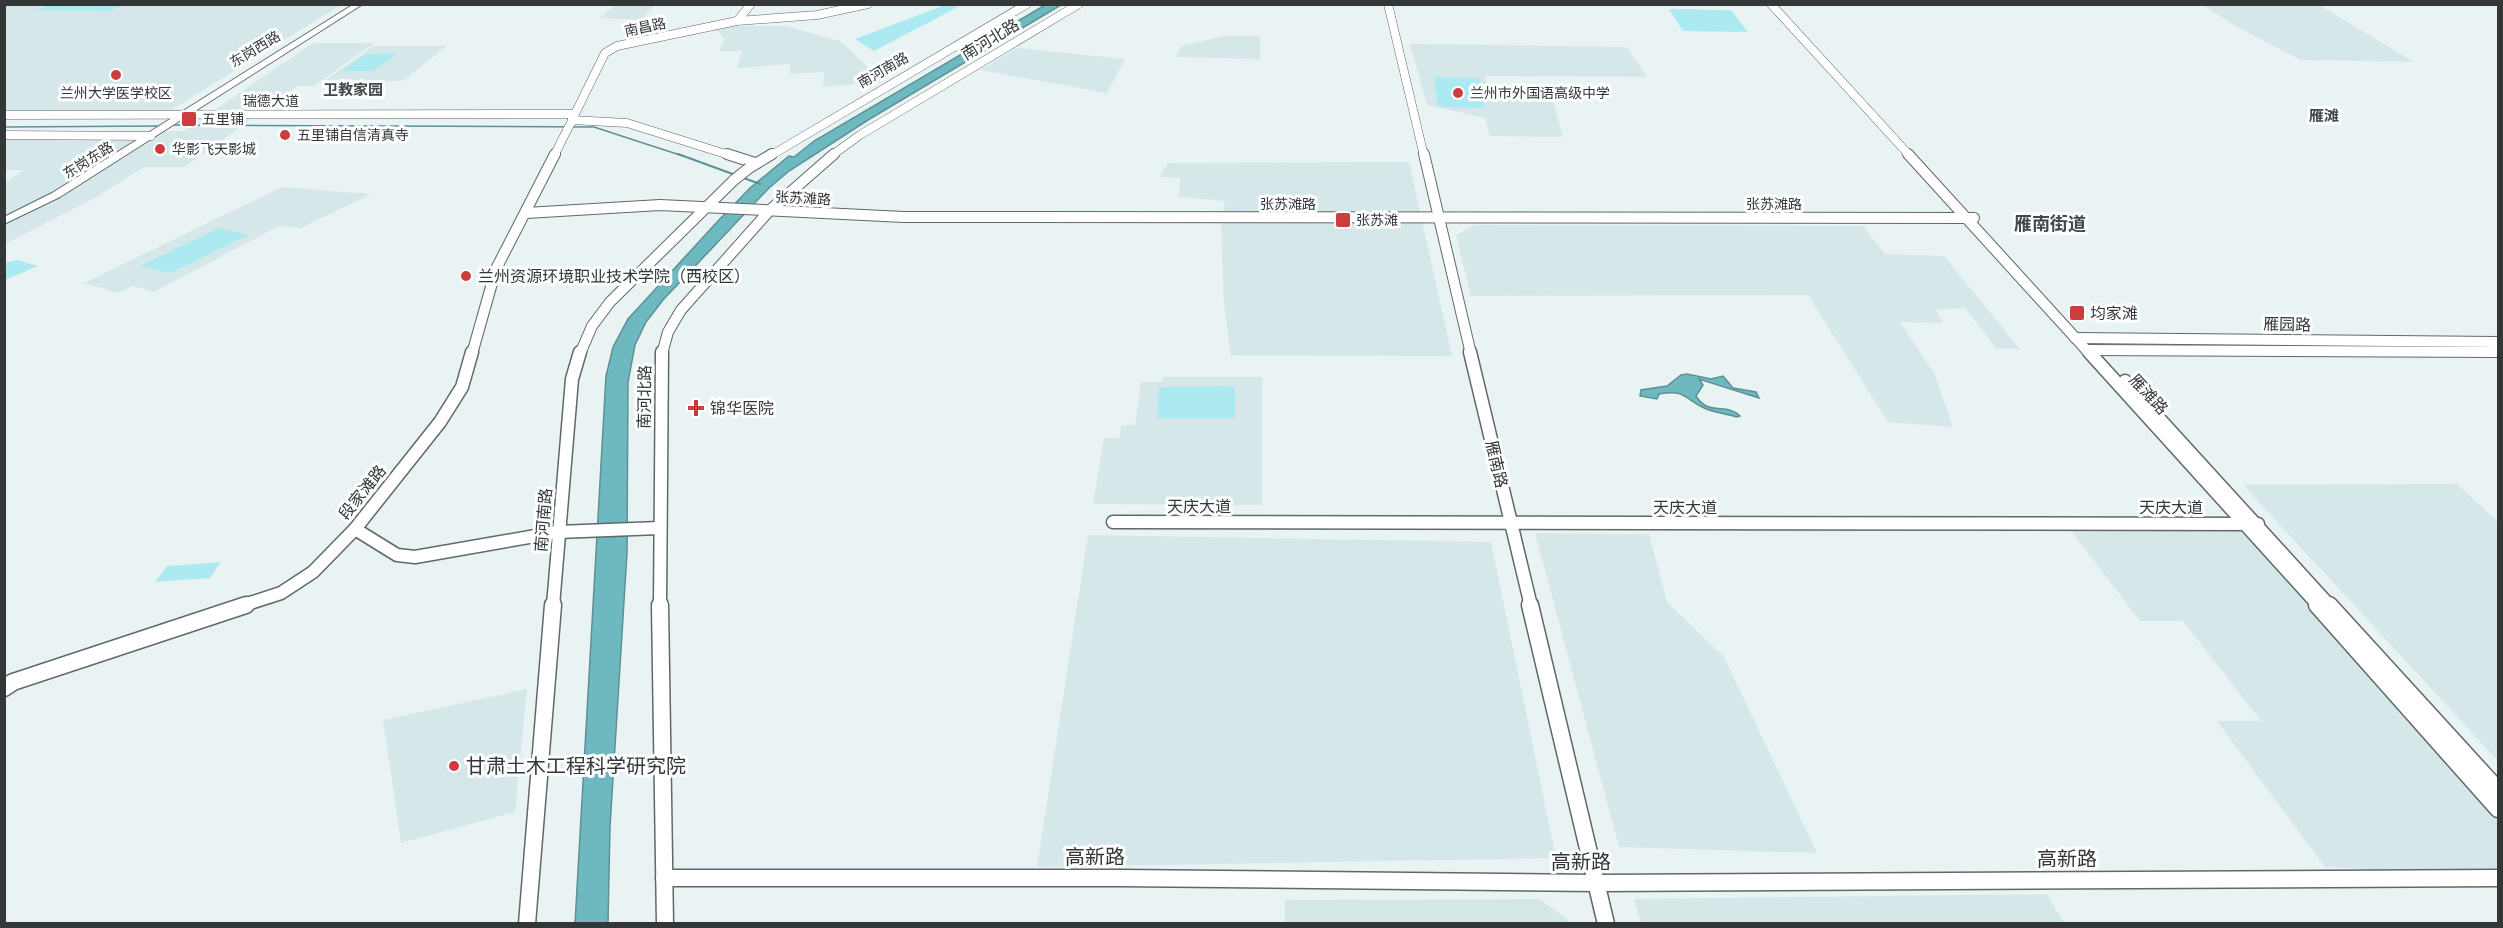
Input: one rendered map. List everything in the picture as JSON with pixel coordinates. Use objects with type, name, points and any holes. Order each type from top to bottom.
[{"type":"main road","name":"东岗西路","points":[[173,118],[352,4]]},
{"type":"main road","name":"东岗西路","points":[[173,118],[360,4]]},
{"type":"main road","name":"东岗东路","points":[[4,221],[56,195],[173,118]]},
{"type":"main road","name":"东岗东路","points":[[4,216],[148,134]]},
{"type":"street","points":[[737,21],[751,4]]},
{"type":"street","name":"南昌路","points":[[571,122],[606,53],[617,46],[737,21],[817,15],[868,4]]},
{"type":"street","name":"南河南路","points":[[527,924],[572,380],[583,344],[592,326],[610,302],[752,165],[1027,4]]},
{"type":"street","name":"南河北路","points":[[665,924],[659,528],[661,357],[668,332],[681,310],[770,210],[838,150],[1079,4]]},
{"type":"street","name":"雁南路","points":[[1388,4],[1606,924]]},
{"type":"street","name":"雁滩路","points":[[1772,4],[2499,790]]},
{"type":"street","name":"雁滩路","points":[[1778,4],[1970,218]]},
{"type":"street","name":"瑞德大道","points":[[4,116],[627,123],[752,165]]},
{"type":"street","name":"段家滩路","points":[[4,688],[13,682],[281,593],[313,572],[355,529],[440,422],[462,387],[496,269],[571,122]]},
{"type":"street","points":[[4,135],[148,134]]},
{"type":"street","points":[[526,213],[627,206],[706,207]]},
{"type":"street","name":"张苏滩路","points":[[706,207],[904,217],[1970,218]]},
{"type":"street","name":"雁园路","points":[[2086,344],[2499,342]]},
{"type":"street","name":"雁园路","points":[[2086,344],[2499,352]]},
{"type":"street","name":"天庆大道","points":[[1113,522],[2251,523]]},
{"type":"street","name":"雁滩路","points":[[2251,523],[2499,809]]},
{"type":"street","points":[[355,529],[396,555],[414,557],[558,532],[659,528]]},
{"type":"street","name":"高新路","points":[[664,878],[1121,878],[1597,884],[2499,878]]},
{"type":"shaded area","points":[[50,4],[122,5],[110,11],[37,10]]},
{"type":"shaded area","name":"兰州大学医学校区","points":[[5,5],[341,5],[168,112],[5,112]]},
{"type":"shaded area","points":[[616,5],[655,5],[641,20],[600,18]]},
{"type":"shaded area","points":[[945,5],[958,7],[874,51],[855,39]]},
{"type":"shaded area","points":[[1045,5],[1061,5],[868,120],[789,171],[769,188],[663,300],[646,322],[635,345],[628,382],[627,553],[610,827],[608,923],[575,924],[606,376],[613,347],[628,319],[718,221],[750,188],[789,156],[794,157],[814,141]]},
{"type":"shaded area","points":[[2203,5],[2319,5],[2414,62],[2301,60],[2237,27]]},
{"type":"shaded area","points":[[1669,9],[1731,10],[1748,32],[1683,31]]},
{"type":"shaded area","points":[[786,26],[840,41],[883,81],[823,87],[824,72],[790,74],[790,64],[737,68],[742,51],[719,51],[725,38],[713,27]]},
{"type":"shaded area","points":[[1224,36],[1260,36],[1260,59],[1176,57],[1182,46]]},
{"type":"shaded area","points":[[313,43],[374,43],[314,86],[297,86],[185,167],[144,167],[93,199],[5,244],[5,183],[24,170],[5,170],[5,132],[184,131]]},
{"type":"shaded area","name":"兰州市外国语高级中学","points":[[1410,44],[1627,47],[1647,77],[1485,76],[1488,89],[1495,96],[1507,100],[1553,101],[1563,137],[1490,136],[1485,118],[1427,105]]},
{"type":"shaded area","points":[[373,46],[447,46],[402,81],[323,82]]},
{"type":"shaded area","points":[[1018,48],[1125,59],[1107,93],[980,70]]},
{"type":"shaded area","points":[[366,54],[397,54],[373,71],[342,71]]},
{"type":"shaded area","points":[[1434,77],[1479,78],[1485,108],[1438,107]]},
{"type":"shaded area","points":[[1409,162],[1452,356],[1231,355],[1224,304],[1221,223],[1225,201],[1179,197],[1180,178],[1159,177],[1168,163]]},
{"type":"shaded area","points":[[282,187],[371,194],[301,228],[279,226],[154,292],[133,286],[118,293],[84,283]]},
{"type":"shaded area","points":[[1475,225],[1863,226],[1885,254],[1944,256],[2020,349],[1996,348],[1965,308],[1936,310],[1943,323],[1900,322],[1935,375],[1953,427],[1888,422],[1808,295],[1471,296],[1456,235]]},
{"type":"shaded area","points":[[219,228],[249,235],[170,273],[140,266]]},
{"type":"shaded area","points":[[17,260],[38,266],[5,280],[5,263]]},
{"type":"shaded area","points":[[1681,375],[1711,379],[1723,376],[1733,388],[1756,392],[1759,398],[1699,379],[1703,385],[1696,396],[1701,402],[1712,408],[1735,412],[1740,416],[1737,417],[1704,408],[1680,394],[1659,394],[1657,399],[1640,396],[1641,390],[1667,386]]},
{"type":"shaded area","points":[[1163,377],[1262,377],[1262,505],[1093,504],[1104,438],[1119,438],[1121,426],[1135,425],[1141,382],[1162,382]]},
{"type":"shaded area","points":[[1235,386],[1235,418],[1157,418],[1159,387]]},
{"type":"shaded area","points":[[2457,484],[2498,522],[2498,761],[2243,485]]},
{"type":"shaded area","points":[[2245,523],[2498,809],[2498,875],[2325,867],[2217,721],[2261,721],[2183,621],[2140,621],[2066,524]]},
{"type":"shaded area","points":[[1535,533],[1649,534],[1667,602],[1724,657],[1817,853],[1619,847]]},
{"type":"shaded area","points":[[1088,535],[1491,542],[1556,858],[1037,867]]},
{"type":"shaded area","points":[[221,562],[210,578],[155,582],[167,566]]},
{"type":"shaded area","name":"甘肃土木工程科学研究院","points":[[527,689],[515,812],[401,843],[383,720]]},
{"type":"shaded area","points":[[2047,894],[2064,923],[1641,923],[1634,899]]},
{"type":"shaded area","points":[[1540,899],[1572,923],[1285,923],[1285,900]]},
{"type":"waterway","points":[[168,125],[594,127],[683,156]]},
{"type":"waterway","points":[[4,127],[162,126]]},
{"type":"waterway","points":[[678,154],[760,184]]},
{"type":"place","name":"兰州大学医学校区","points":[[116,75]]},
{"type":"place","name":"兰州市外国语高级中学","points":[[1458,93]]},
{"type":"place","name":"五里铺","points":[[189,119]]},
{"type":"place","name":"五里铺自信清真寺","points":[[285,135]]},
{"type":"place","name":"华影飞天影城","points":[[160,149]]},
{"type":"place","name":"张苏滩","points":[[1343,220]]},
{"type":"place","name":"兰州资源环境职业技术学院（西校区）","points":[[466,276]]},
{"type":"place","name":"均家滩","points":[[2077,313]]},
{"type":"place","name":"锦华医院","points":[[696,408]]},
{"type":"place","name":"甘肃土木工程科学研究院","points":[[454,766]]},
{"type":"district","name":"卫教家园","points":[[353,90]]},
{"type":"district","name":"雁滩","points":[[2324,116]]},
{"type":"district","name":"雁南街道","points":[[2050,224]]}]
